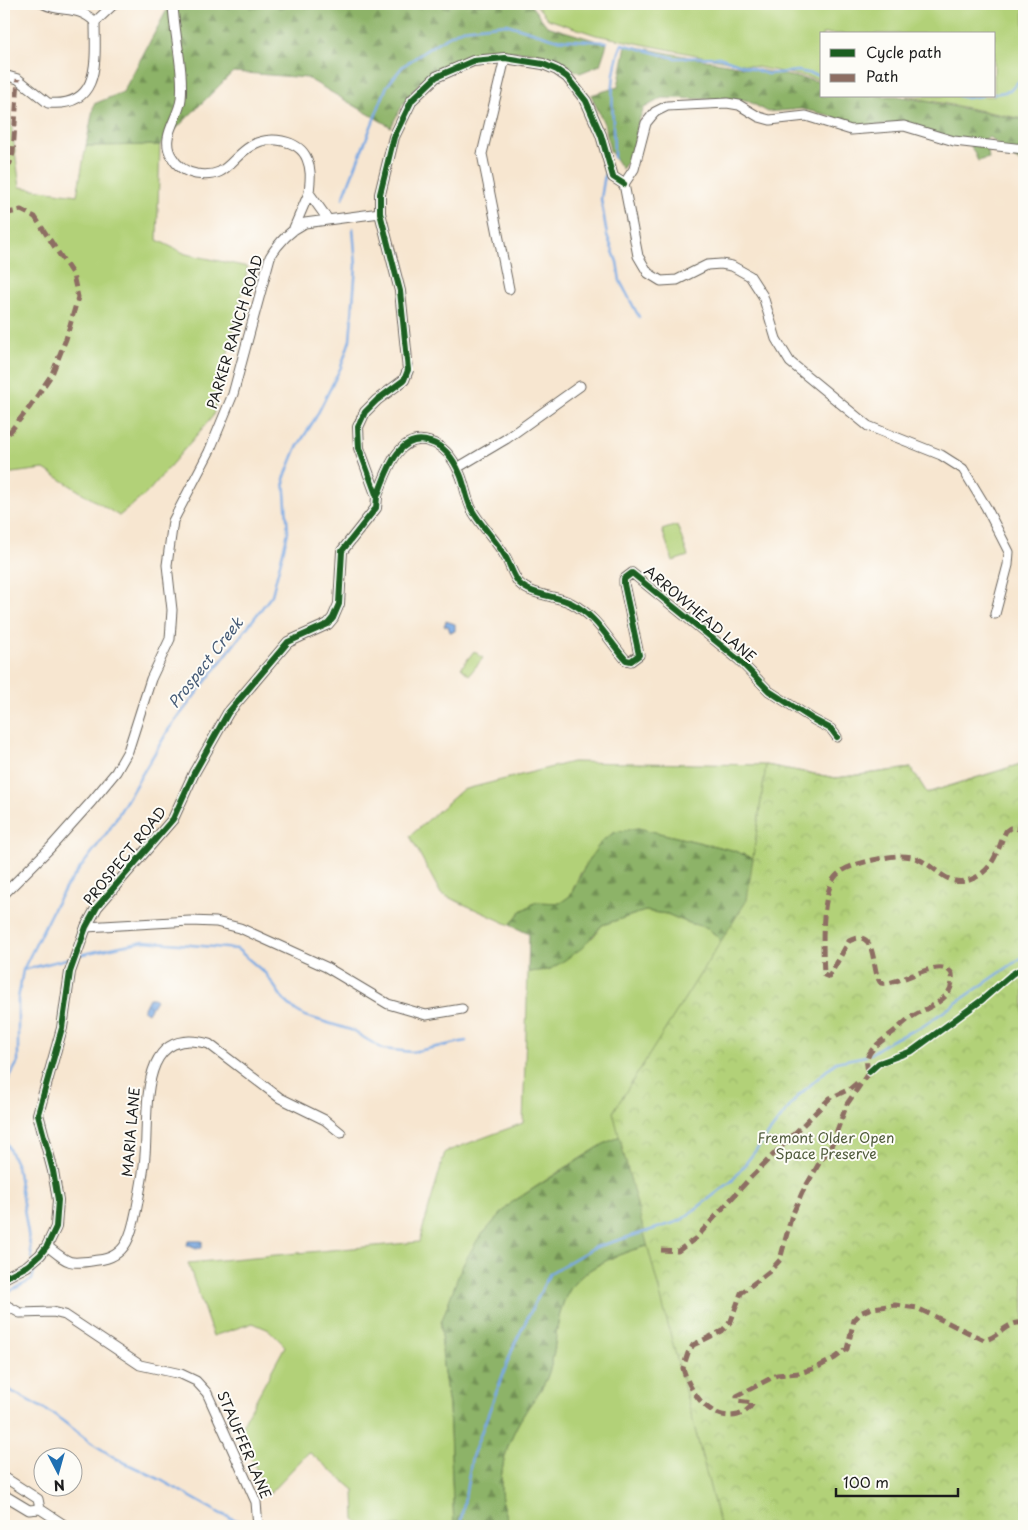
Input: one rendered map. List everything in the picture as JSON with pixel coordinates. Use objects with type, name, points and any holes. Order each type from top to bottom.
[{"type":"street","points":[[44,4],[78,10],[95,22]]},
{"type":"street","points":[[4,75],[18,80],[48,103],[58,104],[77,98],[89,86],[94,76],[95,22],[114,4]]},
{"type":"street","points":[[173,4],[181,92],[177,114],[170,125],[168,148],[178,166],[191,173],[207,176],[224,170],[250,146],[267,139],[284,141],[300,150],[307,158],[311,175],[309,193],[327,218]]},
{"type":"street","points":[[505,58],[482,154],[509,289]]},
{"type":"street","points":[[377,497],[359,448],[358,427],[365,412],[377,400],[404,380],[408,370],[400,291],[380,212],[381,189],[394,137],[412,100],[436,77],[473,61],[505,58],[543,64],[567,77],[586,101],[601,135],[613,177],[624,184]]},
{"type":"street","points":[[994,614],[1008,565],[1008,552],[963,469],[942,455],[868,426],[790,362],[776,339],[763,296],[750,276],[732,266],[721,264],[707,265],[677,280],[661,281],[648,273],[638,256],[624,184],[634,169],[646,123],[655,112],[667,106],[727,102],[739,105],[759,117],[770,120],[806,116],[851,130],[904,126],[954,141],[1024,149]]},
{"type":"street","name":"PARKER RANCH ROAD","points":[[294,228],[309,193]]},
{"type":"street","name":"PARKER RANCH ROAD","points":[[4,894],[80,815],[116,772],[128,751],[151,679],[170,639],[172,610],[167,565],[174,521],[210,452],[233,394],[270,257],[279,243],[294,228],[305,223],[327,218],[380,212]]},
{"type":"street","points":[[457,468],[506,439],[580,386]]},
{"type":"street","name":"ARROWHEAD LANE","points":[[377,497],[390,465],[405,445],[412,440],[420,439],[442,447],[457,468],[471,510],[505,555],[518,582],[528,590],[570,603],[584,611],[597,621],[626,660],[636,659],[639,655],[624,584],[624,579],[632,573],[739,660],[769,691],[831,729],[837,737]]},
{"type":"street","name":"PROSPECT ROAD","points":[[4,1278],[27,1266],[40,1255],[47,1246],[56,1227],[58,1200],[53,1170],[38,1114],[62,1028],[70,972],[86,927],[97,907],[173,819],[194,773],[228,713],[288,642],[328,624],[333,618],[339,604],[342,551],[376,508],[377,497]]},
{"type":"street","points":[[86,927],[190,921],[216,922],[240,928],[326,967],[388,1004],[426,1016],[462,1009]]},
{"type":"street","name":"MARIA LANE","points":[[47,1246],[62,1260],[72,1264],[115,1257],[124,1248],[132,1232],[145,1157],[149,1080],[155,1062],[169,1046],[197,1040],[209,1044],[280,1098],[326,1120],[341,1133]]},
{"type":"street","name":"STAUFFER LANE","points":[[4,1304],[20,1313],[53,1312],[65,1315],[140,1365],[181,1374],[196,1382],[207,1393],[256,1502],[258,1526]]},
{"type":"street","points":[[4,1477],[38,1499],[40,1509]]},
{"type":"street","points":[[4,1494],[29,1510],[40,1509],[66,1526]]},
{"type":"green space","points":[[170,4],[530,4],[547,26],[607,44],[600,65],[580,73],[546,56],[519,51],[487,54],[457,61],[432,73],[419,84],[403,105],[391,127],[307,78],[233,72],[160,145],[86,146],[94,104],[123,92]]},
{"type":"green space","points":[[535,4],[1024,4],[1024,119],[916,98],[996,98],[996,32],[820,32],[820,80],[596,35],[548,19]]},
{"type":"green space","points":[[626,45],[820,82],[820,98],[908,98],[1024,120],[1024,166],[989,137],[985,141],[989,158],[978,161],[970,144],[904,124],[850,126],[828,115],[801,109],[768,112],[746,100],[662,98],[644,108],[638,123],[634,153],[622,169],[610,151],[605,126],[591,95],[618,87]]},
{"type":"green space","points":[[4,93],[7,93],[20,187],[77,195],[86,146],[160,145],[157,240],[186,254],[248,267],[213,416],[147,493],[119,516],[44,469],[4,474]]},
{"type":"green space","points":[[677,525],[688,556],[673,561],[662,530]]},
{"type":"green space","points":[[474,651],[483,658],[469,675],[461,668]]},
{"type":"green space","points":[[572,762],[766,765],[836,778],[762,862],[732,850],[638,828],[615,832],[602,841],[580,874],[570,896],[560,903],[536,902],[520,912],[510,925],[441,894],[410,836],[462,790]]},
{"type":"green space","points":[[1024,763],[661,1243],[626,1252],[601,1263],[573,1285],[559,1316],[552,1361],[547,1378],[510,1440],[502,1469],[502,1498],[510,1526],[454,1526],[449,1406],[443,1366],[441,1323],[461,1268],[478,1239],[511,1203],[602,1145],[693,1100],[724,944],[708,928],[667,914],[645,911],[602,925],[582,948],[549,970],[528,972],[529,934],[510,925],[520,912],[536,902],[560,903],[570,896],[589,859],[602,841],[615,832],[638,828],[732,850],[762,862],[821,778],[836,778],[911,768],[927,793]]},
{"type":"green space","name":"Fremont Older Open Space Preserve","points":[[1024,763],[1024,1526],[720,1526],[613,1112],[747,900],[766,765],[836,778],[911,768],[927,793]]},
{"type":"green space","points":[[645,911],[667,914],[708,928],[724,944],[693,1100],[602,1145],[563,1169],[511,1203],[478,1239],[441,1323],[443,1366],[449,1406],[454,1526],[361,1526],[355,1520],[354,1490],[309,1452],[268,1495],[239,1431],[285,1346],[269,1330],[253,1323],[213,1336],[188,1263],[419,1242],[445,1152],[523,1123],[528,972],[532,972],[593,937],[602,925]]},
{"type":"green space","points":[[661,1243],[844,1526],[510,1526],[502,1498],[502,1469],[510,1440],[547,1378],[552,1361],[559,1316],[567,1295],[581,1277],[601,1263],[626,1252]]},
{"type":"water","points":[[446,621],[455,624],[455,631],[450,632],[448,626],[444,626]]},
{"type":"water","points":[[149,998],[156,1000],[148,1013],[143,1010]]},
{"type":"water","points":[[188,1241],[202,1241],[202,1248],[196,1249],[187,1245]]},
{"type":"waterway","name":"Prospect Creek","points":[[343,198],[387,86],[403,66],[440,41],[462,29],[506,24],[555,39],[607,42]]},
{"type":"waterway","name":"Prospect Creek","points":[[614,158],[613,86],[614,72],[622,44],[675,58],[719,57],[767,74],[798,71],[820,76]]},
{"type":"waterway","name":"Prospect Creek","points":[[996,94],[1010,91],[1024,75]]},
{"type":"waterway","points":[[605,174],[601,199],[607,235],[617,262],[620,281],[639,317]]},
{"type":"waterway","name":"Prospect Creek","points":[[4,1087],[18,1062],[18,999],[23,970],[54,907],[66,887],[109,830],[169,729],[272,595],[288,532],[284,479],[296,449],[316,417],[341,367],[350,340],[356,266],[353,228]]},
{"type":"waterway","points":[[79,955],[144,941],[237,949],[266,974],[283,999],[295,1010],[305,1016],[351,1030],[383,1049],[412,1052],[466,1041]]},
{"type":"waterway","points":[[870,1054],[890,1041],[923,1026],[1024,956]]},
{"type":"waterway","points":[[23,970],[70,958]]},
{"type":"waterway","points":[[460,1526],[472,1457],[514,1345],[550,1273],[593,1248],[680,1221],[732,1181],[798,1096],[836,1062],[866,1056]]},
{"type":"waterway","name":"Prospect Creek","points":[[4,1138],[17,1166],[32,1258]]},
{"type":"waterway","name":"Prospect Creek","points":[[4,1294],[32,1280],[34,1263]]},
{"type":"waterway","points":[[4,1387],[55,1415],[90,1442],[117,1459],[159,1479],[221,1514],[251,1526]]},
{"type":"marked path","points":[[4,168],[10,163],[13,153],[18,79]]},
{"type":"marked path","points":[[4,214],[21,210],[35,217],[73,275],[78,297],[66,339],[52,374],[29,408],[4,439]]},
{"type":"marked path","points":[[869,1072],[867,1060],[872,1050],[910,1018],[946,996],[952,983],[952,974],[947,969],[930,969],[889,983],[881,983],[869,945],[865,940],[859,938],[849,941],[829,977],[824,975],[823,939],[825,910],[830,886],[835,877],[847,868],[858,864],[901,856],[918,859],[949,879],[956,881],[972,879],[990,865],[1006,831],[1010,828],[1024,829]]},
{"type":"marked path","points":[[869,1072],[847,1104],[830,1149],[821,1160],[802,1193],[791,1218],[780,1260],[770,1271],[741,1293],[731,1321],[722,1331],[693,1345],[688,1353],[683,1368],[690,1386],[702,1403],[718,1414],[738,1415],[749,1409],[753,1403],[737,1401],[737,1396],[777,1375],[799,1373],[816,1368],[847,1349],[854,1320],[862,1312],[872,1308],[895,1305],[917,1308],[984,1340],[995,1336],[1012,1324],[1024,1323]]},
{"type":"marked path","points":[[661,1250],[678,1251],[696,1238],[751,1177],[830,1098],[850,1089],[857,1083]]},
{"type":"cycle path","points":[[4,1278],[27,1266],[40,1255],[47,1246],[56,1227],[58,1200],[53,1171],[38,1114],[62,1028],[70,972],[86,927],[97,907],[173,819],[194,773],[228,713],[288,642],[328,624],[333,618],[339,604],[342,551],[376,508],[377,497],[359,448],[358,427],[365,412],[377,400],[404,380],[408,370],[400,291],[380,213],[380,194],[394,137],[412,100],[436,77],[473,61],[505,58],[543,64],[567,77],[586,101],[601,135],[613,177],[624,184]]},
{"type":"cycle path","points":[[377,497],[389,467],[402,449],[409,443],[419,440],[435,444],[445,450],[455,464],[462,478],[472,510],[507,559],[519,583],[524,587],[537,593],[565,600],[580,609],[595,622],[626,660],[631,661],[639,655],[624,584],[624,579],[632,573],[739,660],[769,691],[831,729],[837,737]]},
{"type":"cycle path","points":[[869,1072],[879,1063],[912,1051],[982,1000],[1012,974],[1024,967]]}]
